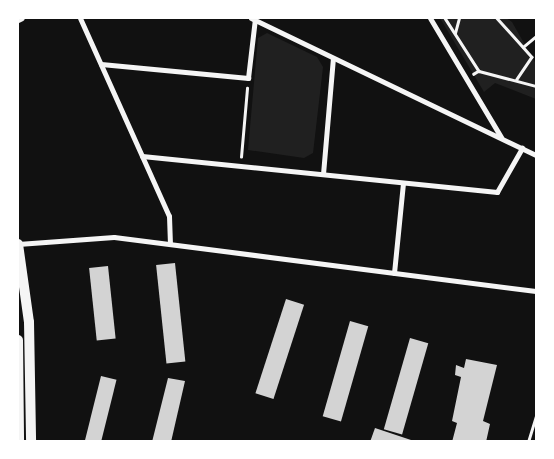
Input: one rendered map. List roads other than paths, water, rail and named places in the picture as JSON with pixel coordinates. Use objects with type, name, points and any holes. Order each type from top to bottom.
[{"type":"main road","points":[[18,244],[30,322],[31,442]]},
{"type":"main road","points":[[18,340],[19,442]]},
{"type":"street","points":[[18,20],[22,18]]},
{"type":"street","points":[[80,18],[169,216],[170,242]]},
{"type":"street","points":[[101,64],[248,78],[254,18],[536,155]]},
{"type":"street","points":[[430,18],[468,78],[501,138]]},
{"type":"street","points":[[323,174],[333,58]]},
{"type":"street","points":[[142,156],[497,192],[522,148]]},
{"type":"street","points":[[394,273],[403,183]]},
{"type":"street","points":[[18,244],[114,236],[536,291]]}]
